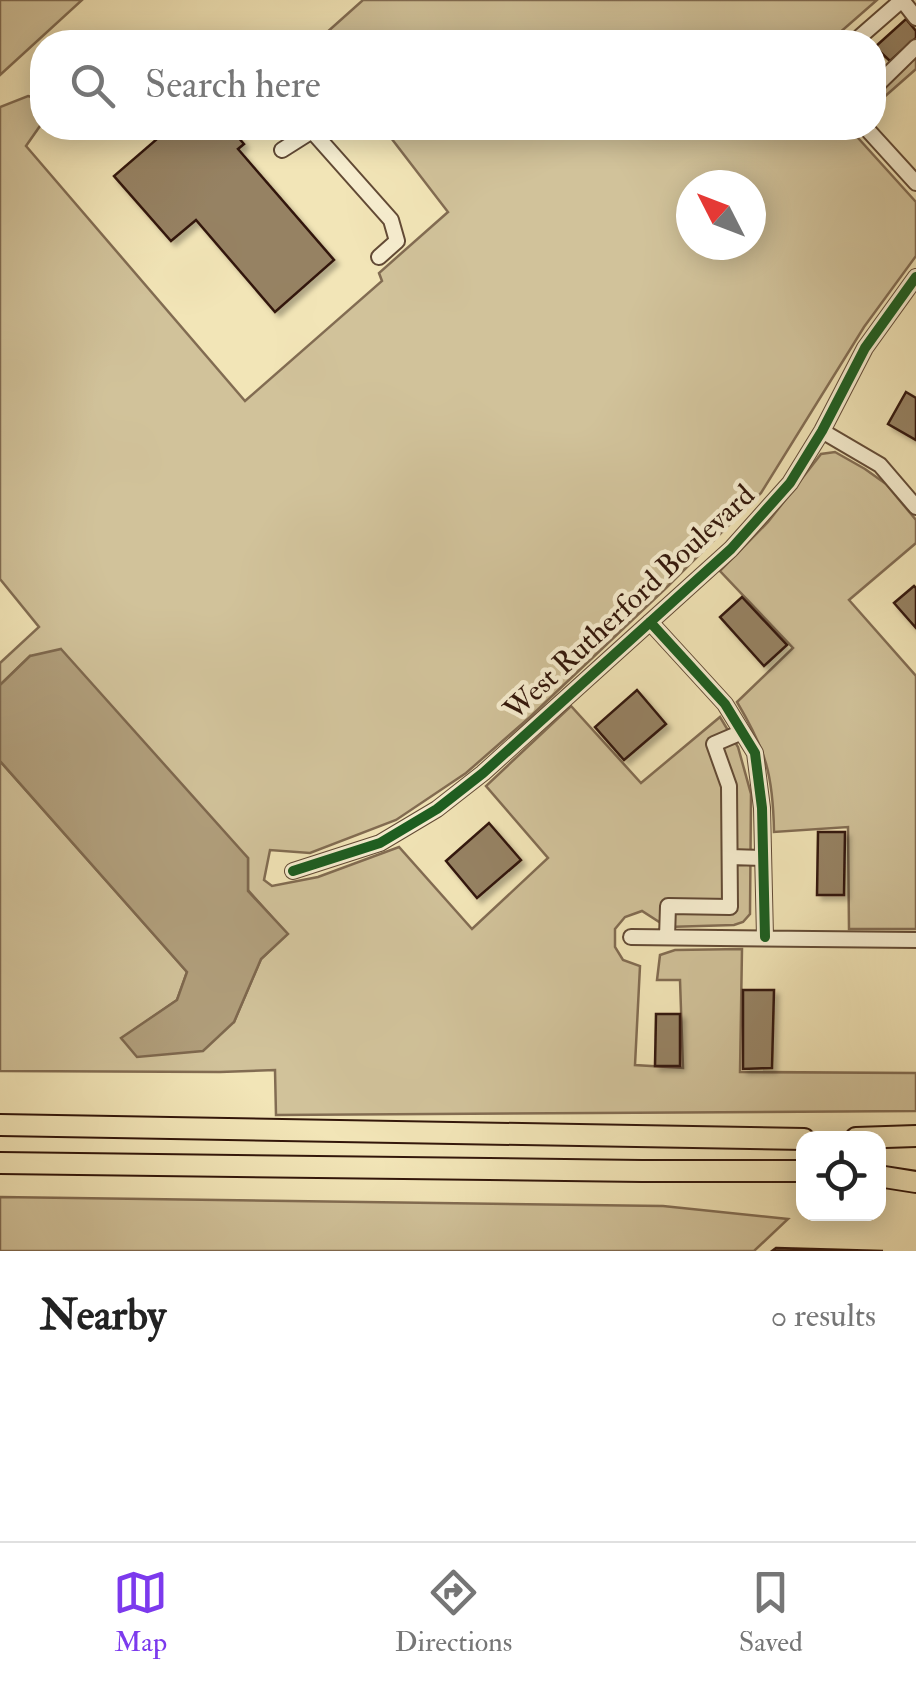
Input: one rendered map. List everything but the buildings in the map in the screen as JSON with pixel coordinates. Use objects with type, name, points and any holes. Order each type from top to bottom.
[{"type":"highway","points":[[0,1125],[796,1139]]},
{"type":"highway","points":[[886,1138],[916,1138]]},
{"type":"highway","points":[[886,1140],[916,1138]]},
{"type":"highway","points":[[0,1163],[796,1171]]},
{"type":"highway","points":[[886,1174],[916,1172]]},
{"type":"highway","points":[[886,1176],[916,1182]]},
{"type":"street","points":[[868,30],[902,0],[916,18]]},
{"type":"street","points":[[886,76],[916,47]]},
{"type":"street","points":[[282,150],[298,140]]},
{"type":"street","points":[[320,140],[391,220],[397,241],[379,257]]},
{"type":"street","points":[[877,140],[916,183]]},
{"type":"street","name":"West Rutherford Boulevard","points":[[293,872],[380,844],[437,809],[483,773],[730,549],[790,482],[822,432],[865,348],[916,277]]},
{"type":"street","points":[[822,432],[880,465],[916,506]]},
{"type":"street","points":[[650,622],[725,704],[754,752],[762,808],[765,937]]},
{"type":"street","points":[[667,937],[668,906],[730,907],[729,786],[714,744],[742,732]]},
{"type":"street","points":[[730,857],[763,858]]},
{"type":"street","points":[[631,937],[916,940]]},
{"type":"shaded area","points":[[0,0],[82,0],[49,30],[30,30],[30,48],[0,75]]},
{"type":"shaded area","points":[[363,0],[877,0],[843,30],[329,30]]},
{"type":"shaded area","points":[[916,56],[916,69],[886,95],[886,84]]},
{"type":"shaded area","points":[[30,97],[30,140],[26,146],[245,401],[382,281],[379,273],[448,212],[393,140],[860,140],[916,202],[916,256],[864,327],[761,493],[666,588],[466,773],[396,820],[310,853],[270,850],[264,880],[272,886],[318,877],[399,847],[472,929],[548,858],[486,786],[571,706],[641,783],[720,717],[738,747],[751,794],[750,914],[734,925],[667,927],[642,911],[625,917],[615,929],[615,947],[623,960],[640,966],[635,1065],[683,1068],[680,980],[657,980],[660,955],[675,950],[742,949],[740,1072],[916,1073],[916,1111],[276,1115],[275,1070],[0,1071],[0,761],[187,972],[177,1000],[121,1039],[234,1022],[261,959],[287,934],[248,890],[248,858],[30,656],[0,685],[0,663],[39,627],[0,579],[0,107]]},
{"type":"shaded area","points":[[835,452],[886,484],[916,520],[916,543],[849,600],[916,676],[916,929],[849,929],[848,827],[774,832],[766,764],[737,702],[793,648],[720,571],[768,522],[821,454]]},
{"type":"shaded area","points":[[61,649],[248,858],[248,891],[288,934],[261,959],[234,1022],[203,1051],[137,1057],[121,1038],[177,1000],[187,972],[0,761],[0,685],[30,656]]},
{"type":"shaded area","points":[[0,1197],[663,1206],[788,1219],[754,1251],[0,1251]]},
{"type":"cycle path","points":[[293,871],[380,843],[437,809],[483,773],[731,549],[790,483],[865,348],[916,277]]},
{"type":"cycle path","points":[[650,622],[725,704],[755,753],[762,808],[765,937]]}]
